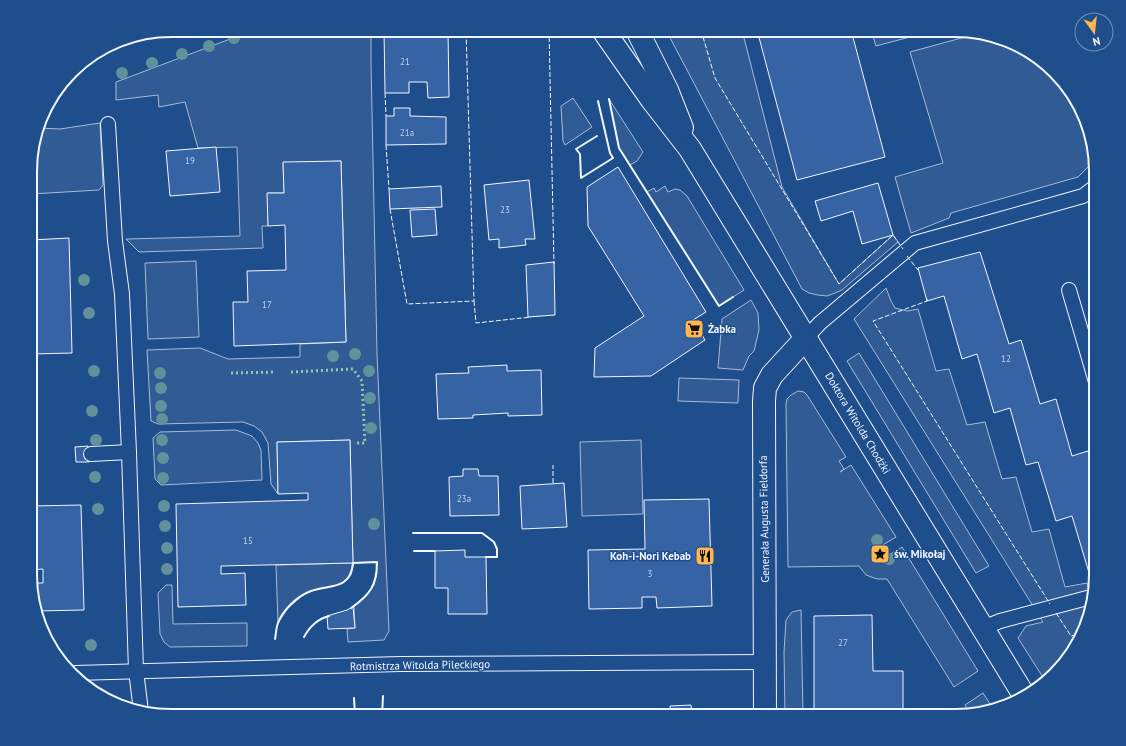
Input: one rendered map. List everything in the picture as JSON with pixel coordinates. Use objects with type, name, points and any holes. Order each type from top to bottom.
[{"type":"street","name":"Doktora Witolda Chodźki","points":[[609,37],[652,100],[690,149],[1022,691]]},
{"type":"street","name":"Doktora Witolda Chodźki","points":[[640,37],[667,90],[690,149]]},
{"type":"street","name":"Generała Augusta Fieldorfa","points":[[765,709],[765,388],[772,374],[806,338]]},
{"type":"lane","points":[[108,124],[116,241],[122,294],[136,671],[140,705]]},
{"type":"lane","points":[[806,338],[820,323],[915,242],[1083,196],[1089,191]]},
{"type":"lane","points":[[1069,290],[1089,358]]},
{"type":"lane","points":[[91,454],[129,452]]},
{"type":"lane","points":[[983,628],[1000,621],[1086,598]]},
{"type":"lane","name":"Rotmistrza Witolda Pileckiego","points":[[80,673],[400,664],[766,662]]},
{"type":"shaded area","points":[[235,37],[371,37],[377,354],[389,631],[384,640],[348,642],[347,629],[355,628],[354,606],[367,595],[374,585],[377,574],[376,562],[354,563],[351,575],[347,580],[337,585],[311,591],[302,596],[288,608],[278,623],[276,565],[353,563],[350,440],[277,442],[278,494],[271,484],[268,443],[262,432],[254,426],[243,422],[158,424],[151,421],[147,350],[200,348],[228,359],[300,357],[300,344],[346,342],[341,161],[283,163],[284,193],[268,193],[268,226],[262,226],[263,248],[139,252],[126,239],[240,236],[237,147],[198,148],[185,102],[159,107],[158,95],[116,100],[116,82]]},
{"type":"shaded area","points":[[670,37],[744,37],[782,187],[839,284],[893,235],[898,242],[842,290],[827,296],[809,293],[802,289]]},
{"type":"shaded area","points":[[873,37],[910,37],[876,46]]},
{"type":"shaded area","points":[[963,37],[972,38],[1006,47],[1029,60],[1043,70],[1056,83],[1071,104],[1082,128],[1089,166],[1078,177],[951,213],[949,218],[911,233],[895,177],[943,163],[910,52]]},
{"type":"shaded area","points":[[573,98],[592,127],[565,145],[563,141],[561,106]]},
{"type":"shaded area","points":[[609,99],[643,152],[637,161],[630,165],[619,148]]},
{"type":"shaded area","points":[[100,123],[103,185],[99,190],[37,194],[38,154],[44,128],[60,129]]},
{"type":"shaded area","points":[[665,186],[668,192],[675,189],[680,190],[687,196],[744,290],[719,306],[647,192],[654,188],[656,192]]},
{"type":"shaded area","points":[[196,261],[199,337],[148,339],[145,263]]},
{"type":"shaded area","points":[[886,288],[895,308],[907,311],[918,309],[936,371],[949,369],[967,425],[985,422],[1002,479],[1016,477],[1032,532],[1049,529],[1065,587],[1087,583],[1088,587],[1082,618],[1075,634],[1056,663],[1042,676],[1018,638],[1026,626],[1043,622],[854,319]]},
{"type":"shaded area","points":[[751,300],[758,313],[759,330],[754,351],[749,356],[743,370],[718,368],[722,319]]},
{"type":"shaded area","points":[[859,353],[989,566],[976,573],[847,361]]},
{"type":"shaded area","points":[[679,378],[739,380],[738,403],[678,401]]},
{"type":"shaded area","points":[[798,391],[804,392],[807,395],[846,457],[839,461],[844,469],[840,472],[851,465],[896,537],[873,551],[879,561],[902,547],[978,671],[954,687],[887,579],[877,579],[866,575],[859,566],[788,567],[786,404],[787,399]]},
{"type":"shaded area","points":[[236,430],[252,436],[258,443],[261,450],[262,480],[161,485],[155,479],[153,438],[160,432]]},
{"type":"shaded area","points":[[641,440],[643,514],[582,516],[580,442]]},
{"type":"shaded area","points":[[166,585],[172,585],[173,624],[247,623],[247,646],[170,647],[164,642],[160,634],[158,593]]},
{"type":"shaded area","points":[[801,610],[803,709],[785,709],[784,652],[786,620],[792,612]]},
{"type":"shaded area","points":[[983,693],[990,704],[967,708],[965,705]]},
{"type":"building","points":[[384,37],[448,37],[449,97],[428,98],[427,82],[409,82],[409,93],[385,93]]},
{"type":"building","points":[[759,37],[853,37],[885,157],[797,180]]},
{"type":"building","points":[[394,108],[410,108],[410,116],[446,117],[446,144],[386,145],[386,116],[394,116]]},
{"type":"building","points":[[216,147],[220,192],[170,196],[166,151]]},
{"type":"building","points":[[341,161],[346,342],[234,346],[233,302],[248,302],[247,271],[286,270],[285,225],[268,226],[267,193],[284,193],[283,162]]},
{"type":"building","points":[[618,167],[706,312],[693,320],[705,340],[651,376],[594,377],[595,348],[644,316],[588,226],[587,187]]},
{"type":"building","points":[[529,180],[535,239],[525,239],[526,245],[499,248],[499,239],[489,240],[484,185]]},
{"type":"building","points":[[878,183],[893,235],[862,244],[853,211],[821,221],[815,201]]},
{"type":"building","points":[[441,186],[442,207],[390,209],[389,189]]},
{"type":"building","points":[[435,209],[437,235],[412,237],[410,210]]},
{"type":"building","points":[[69,238],[72,353],[37,354],[37,240]]},
{"type":"building","points":[[980,252],[1009,344],[1021,340],[1040,404],[1056,399],[1072,456],[1088,451],[1089,573],[1072,516],[1056,521],[1038,462],[1026,465],[1010,408],[994,413],[977,354],[962,359],[944,296],[927,301],[918,268]]},
{"type":"building","points":[[554,262],[555,315],[528,317],[526,265]]},
{"type":"building","points":[[507,365],[507,371],[541,370],[542,415],[508,416],[508,413],[473,415],[473,418],[438,419],[436,374],[469,373],[468,367]]},
{"type":"building","points":[[350,440],[353,563],[221,566],[221,574],[245,573],[246,605],[178,607],[176,504],[308,500],[308,493],[278,494],[277,442]]},
{"type":"building","points":[[88,446],[89,462],[76,462],[75,447]]},
{"type":"building","points":[[463,469],[478,469],[479,476],[498,476],[499,515],[450,516],[449,477],[463,476]]},
{"type":"building","points":[[564,483],[567,527],[522,529],[520,486]]},
{"type":"building","points":[[709,499],[712,606],[657,608],[656,597],[642,597],[642,608],[589,609],[588,550],[645,549],[644,500]]},
{"type":"building","points":[[81,505],[84,610],[43,611],[37,583],[43,583],[43,569],[37,570],[37,506]]},
{"type":"building","points":[[465,550],[465,557],[486,557],[487,614],[448,614],[448,588],[435,588],[435,551]]},
{"type":"building","points":[[353,607],[355,628],[328,629],[327,616]]},
{"type":"building","points":[[872,615],[873,671],[903,671],[903,709],[814,709],[814,616]]},
{"type":"building","points":[[691,705],[691,709],[670,709],[670,706]]},
{"type":"hedge","points":[[291,372],[353,369],[362,381],[365,443],[354,443]]},
{"type":"hedge","points":[[231,373],[276,372]]},
{"type":"fence","points":[[390,209],[407,304],[474,301],[466,37]]},
{"type":"fence","points":[[549,37],[554,264]]},
{"type":"fence","points":[[703,37],[715,78],[839,284],[893,235],[903,249]]},
{"type":"fence","points":[[385,93],[386,116]]},
{"type":"fence","points":[[386,145],[389,189]]},
{"type":"fence","points":[[907,256],[918,270]]},
{"type":"fence","points":[[927,299],[927,301],[873,321],[1050,604]]},
{"type":"fence","points":[[474,301],[476,323],[531,317]]},
{"type":"fence","points":[[553,465],[553,483]]},
{"type":"fence","points":[[1056,613],[1071,636],[1074,635]]},
{"type":"wall","points":[[609,99],[619,148],[719,306],[733,297]]},
{"type":"wall","points":[[597,136],[576,149],[580,154],[581,178],[613,158],[610,153],[598,101]]},
{"type":"wall","points":[[413,533],[482,533],[494,542],[497,549],[497,557],[486,557]]},
{"type":"wall","points":[[414,551],[435,551]]},
{"type":"wall","points":[[275,639],[278,623],[283,613],[301,596],[311,591],[338,585],[343,582],[348,578],[353,563],[377,562],[376,577],[371,589],[363,599],[351,608]]},
{"type":"wall","points":[[304,637],[314,624],[329,616]]},
{"type":"wall","points":[[382,709],[383,696]]},
{"type":"wall","points":[[354,698],[355,709]]},
{"type":"place","name":"Żabka","points":[[694,329]]},
{"type":"place","name":"św. Mikołaj","points":[[880,554]]},
{"type":"place","name":"Koh-i-Nori Kebab","points":[[705,556]]}]
